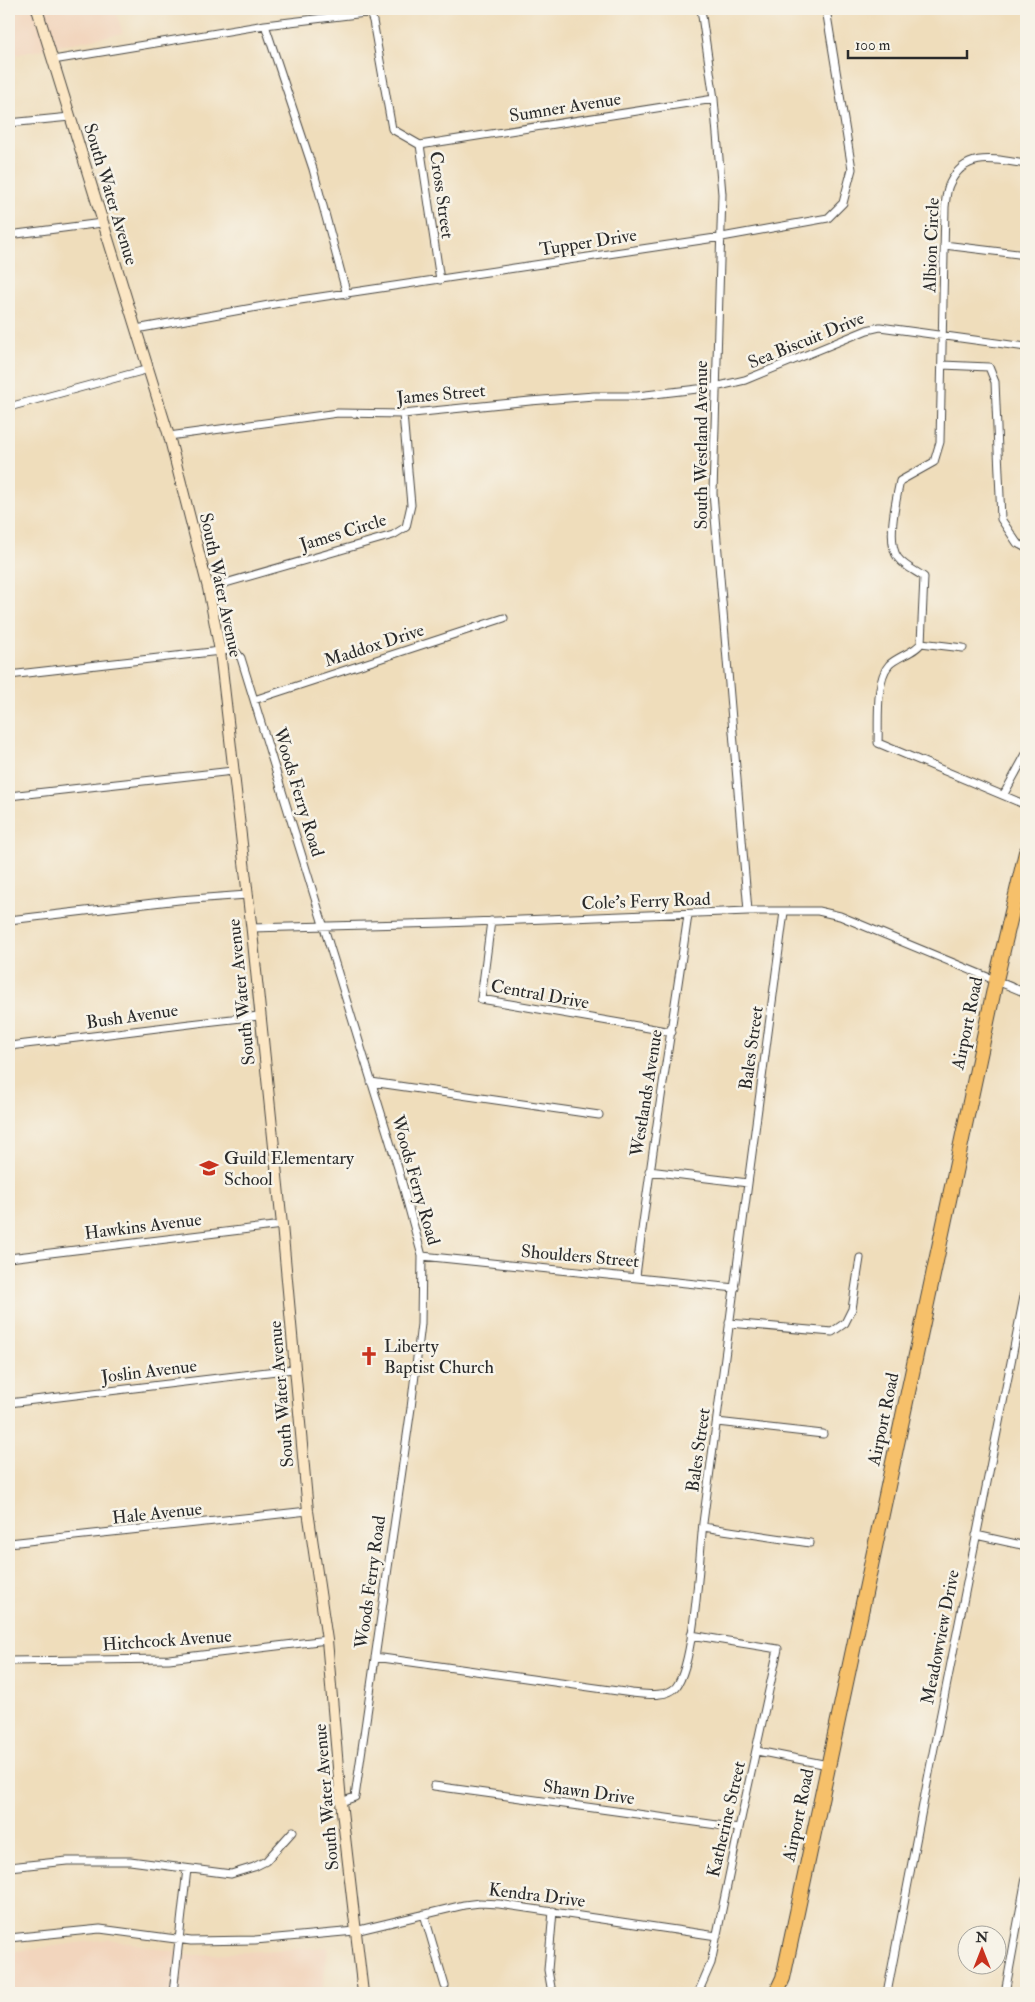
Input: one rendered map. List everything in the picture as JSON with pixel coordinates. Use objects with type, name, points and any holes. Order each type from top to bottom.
[{"type":"highway","name":"Airport Road","points":[[776,1993],[782,1978],[996,980],[1026,852]]},
{"type":"main road","name":"South Water Avenue","points":[[37,9],[169,436],[208,588],[220,651],[282,1225],[308,1511],[327,1640],[341,1802],[363,1993]]},
{"type":"street","points":[[53,60],[265,25],[399,9]]},
{"type":"street","name":"South Westland Avenue","points":[[701,9],[714,99],[722,194],[722,237],[712,462],[714,525],[748,911]]},
{"type":"street","name":"Tupper Drive","points":[[136,329],[280,303],[722,237],[828,218],[842,203],[852,169],[826,9]]},
{"type":"street","name":"Cross Street","points":[[370,13],[392,129],[420,145],[440,280]]},
{"type":"street","points":[[265,25],[313,170],[347,294]]},
{"type":"street","name":"Sumner Avenue","points":[[420,145],[714,99]]},
{"type":"street","points":[[9,123],[70,117]]},
{"type":"street","name":"Albion Circle","points":[[921,643],[924,577],[902,563],[896,556],[892,525],[900,481],[934,462],[940,442],[945,207],[949,184],[962,167],[981,158],[1026,164]]},
{"type":"street","points":[[9,235],[102,223]]},
{"type":"street","points":[[944,245],[1026,255]]},
{"type":"street","name":"Sea Biscuit Drive","points":[[715,387],[744,380],[867,330],[880,327],[1026,346]]},
{"type":"street","points":[[942,365],[989,367],[995,382],[1001,519],[1017,543],[1026,548]]},
{"type":"street","points":[[9,407],[149,369]]},
{"type":"street","name":"James Street","points":[[169,436],[338,413],[403,414],[594,396],[637,396],[715,387]]},
{"type":"street","name":"James Circle","points":[[208,588],[393,535],[406,527],[411,506],[403,414]]},
{"type":"street","name":"Maddox Drive","points":[[254,700],[504,618]]},
{"type":"street","points":[[963,648],[921,643],[919,647],[889,665],[881,677],[878,743],[1026,804]]},
{"type":"street","points":[[9,675],[220,651]]},
{"type":"street","name":"Woods Ferry Road","points":[[220,651],[236,652],[241,658],[398,1168],[422,1256],[421,1324],[411,1408],[355,1797],[341,1802]]},
{"type":"street","points":[[1004,794],[1026,754]]},
{"type":"street","points":[[9,796],[233,771]]},
{"type":"street","points":[[9,920],[179,900],[247,895]]},
{"type":"street","name":"Cole's Ferry Road","points":[[251,928],[688,915],[748,911],[818,911],[840,916],[1026,993]]},
{"type":"street","name":"Bales Street","points":[[375,1657],[632,1693],[666,1693],[675,1688],[685,1667],[691,1635],[703,1526],[736,1288],[784,912]]},
{"type":"street","name":"Westlands Avenue","points":[[636,1276],[649,1171],[672,1032],[688,915]]},
{"type":"street","name":"Central Drive","points":[[490,921],[480,999],[672,1032]]},
{"type":"street","name":"Bush Avenue","points":[[9,1046],[259,1016]]},
{"type":"street","points":[[371,1082],[599,1115]]},
{"type":"street","points":[[649,1171],[748,1183]]},
{"type":"street","name":"Hawkins Avenue","points":[[9,1258],[282,1225]]},
{"type":"street","name":"Shoulders Street","points":[[422,1256],[636,1276],[736,1288]]},
{"type":"street","points":[[730,1323],[832,1332],[845,1323],[852,1309],[860,1258]]},
{"type":"street","name":"Meadowview Drive","points":[[887,1993],[1026,1288]]},
{"type":"street","name":"Joslin Avenue","points":[[9,1402],[294,1369]]},
{"type":"street","points":[[717,1422],[823,1434]]},
{"type":"street","name":"Hale Avenue","points":[[9,1544],[308,1511]]},
{"type":"street","points":[[703,1526],[810,1543]]},
{"type":"street","points":[[976,1535],[1026,1546]]},
{"type":"street","name":"Katherine Street","points":[[691,1635],[778,1649],[711,1963],[698,1993]]},
{"type":"street","name":"Hitchcock Avenue","points":[[9,1661],[169,1659],[327,1640]]},
{"type":"street","points":[[757,1751],[828,1765]]},
{"type":"street","name":"Shawn Drive","points":[[434,1786],[739,1828]]},
{"type":"street","points":[[9,1868],[67,1862],[130,1861],[231,1874],[266,1861],[293,1831]]},
{"type":"street","points":[[173,1993],[188,1869]]},
{"type":"street","points":[[1005,1993],[1026,1878]]},
{"type":"street","name":"Kendra Drive","points":[[9,1938],[100,1929],[191,1941],[255,1940],[355,1931],[464,1905],[480,1903],[553,1911],[717,1936]]},
{"type":"street","points":[[552,1993],[548,1970],[553,1911]]},
{"type":"street","points":[[424,1914],[445,1986]]},
{"type":"shaded area","points":[[9,9],[115,9],[123,33],[9,56]]},
{"type":"shaded area","points":[[109,1939],[193,1955],[328,1947],[322,1993],[9,1993],[9,1952]]},
{"type":"place","name":"Guild Elementary School","points":[[209,1168]]},
{"type":"place","name":"Liberty Baptist Church","points":[[369,1356]]}]
